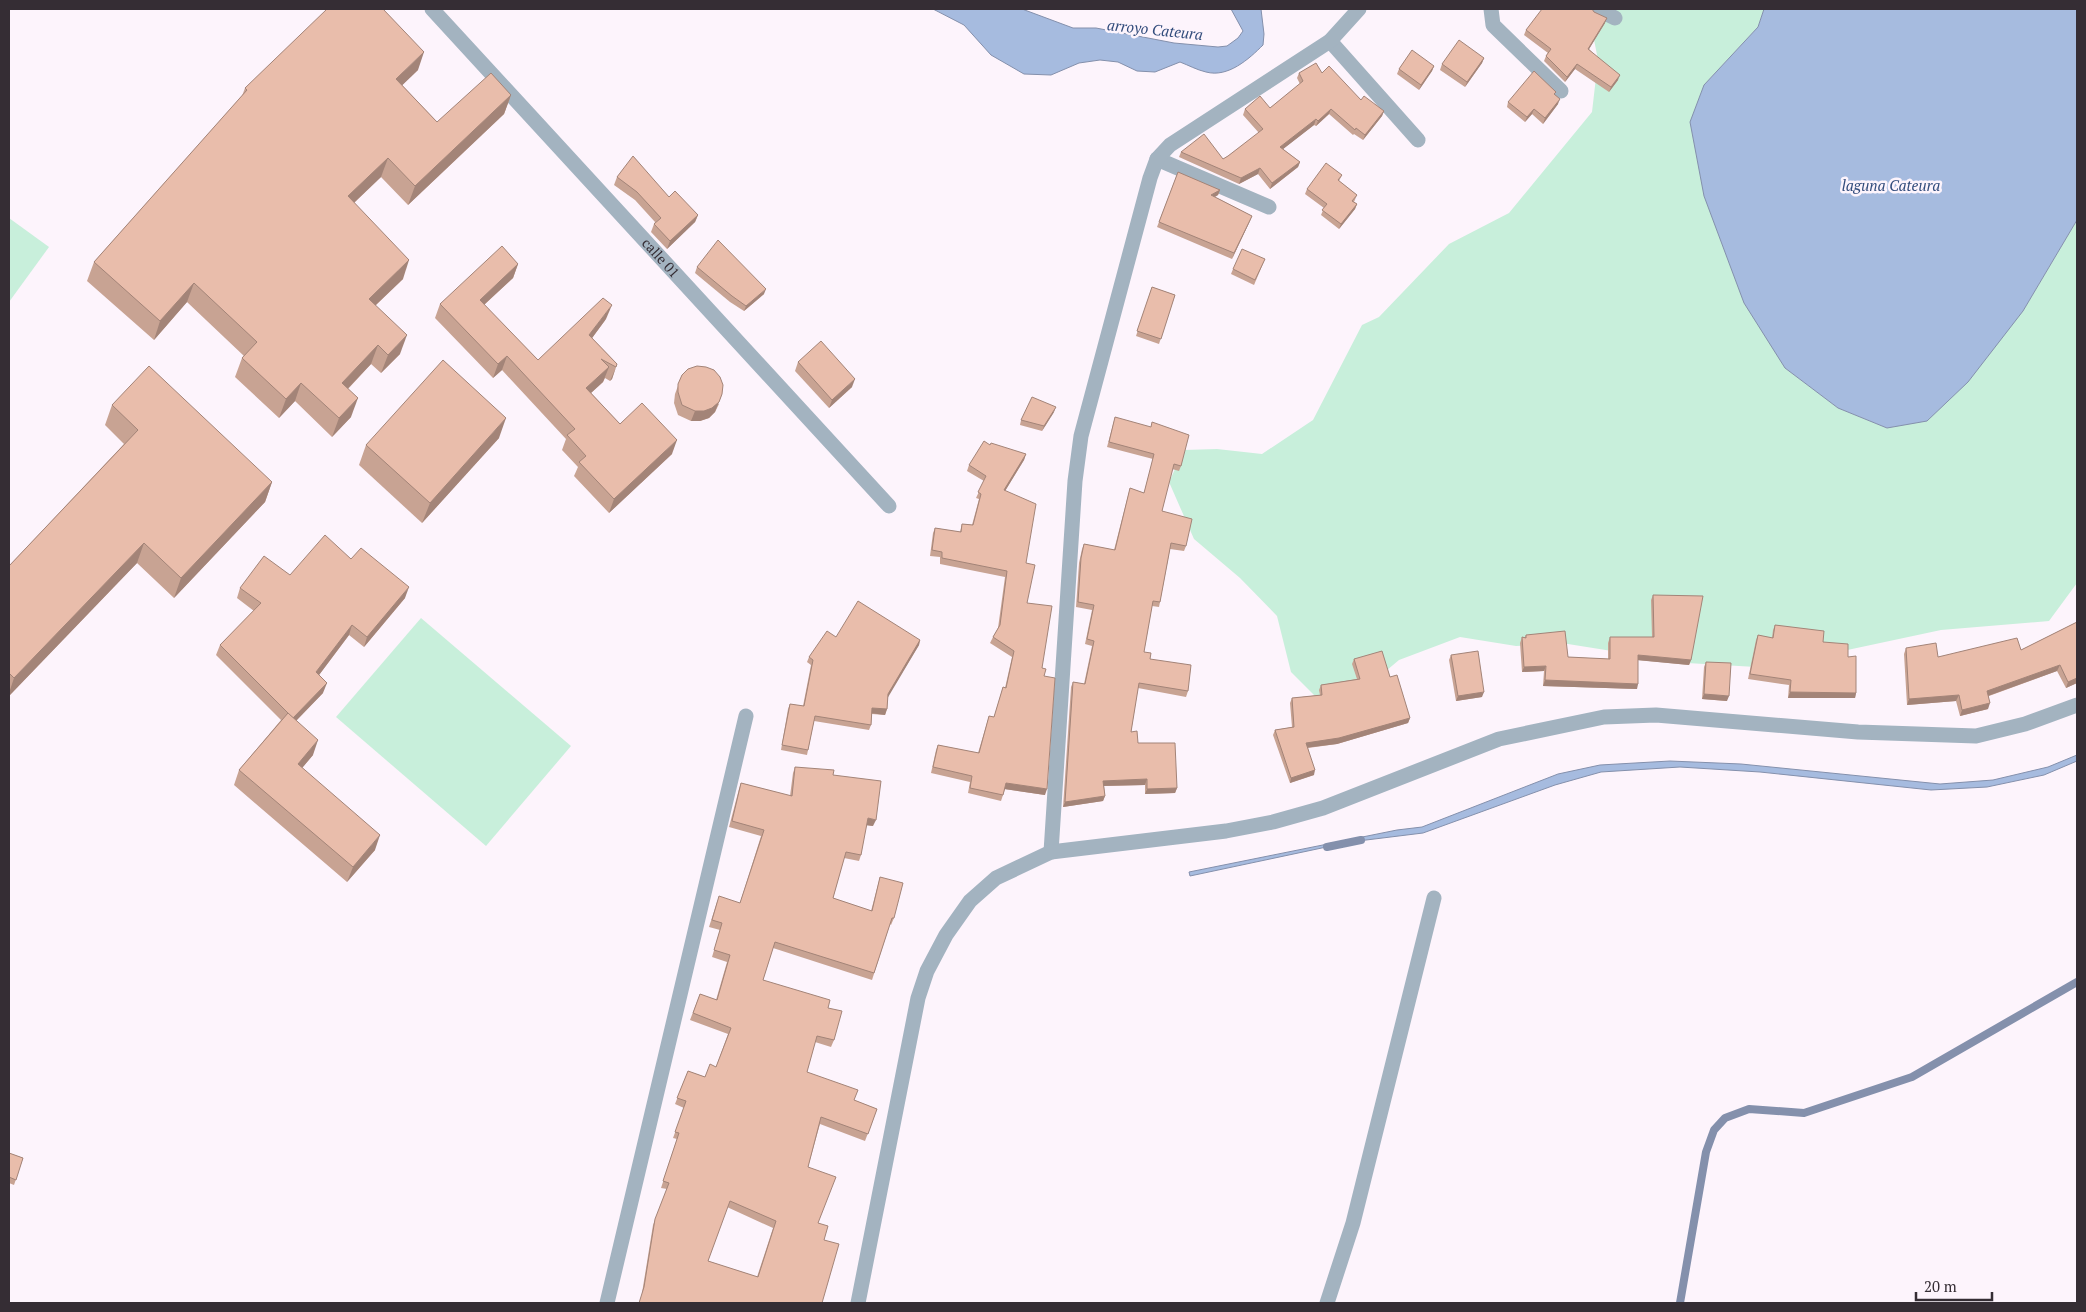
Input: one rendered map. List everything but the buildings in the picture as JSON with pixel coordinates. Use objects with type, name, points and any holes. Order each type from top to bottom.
[{"type":"street","name":"calle 01","points":[[432,9],[889,506]]},
{"type":"street","points":[[1050,852],[1075,481],[1082,436],[1150,178],[1157,159],[1170,145],[1330,41],[1359,9]]},
{"type":"street","points":[[1491,9],[1493,26],[1561,91]]},
{"type":"street","points":[[1597,9],[1615,18]]},
{"type":"street","points":[[1330,41],[1418,140]]},
{"type":"street","points":[[1157,159],[1269,208]]},
{"type":"street","points":[[858,1303],[918,998],[927,971],[946,935],[970,901],[996,878],[1050,852],[1226,831],[1274,822],[1324,808],[1499,739],[1604,717],[1656,714],[1858,732],[1976,736],[2026,724],[2077,705]]},
{"type":"street","points":[[607,1303],[746,716]]},
{"type":"street","points":[[1327,1303],[1353,1222],[1434,898]]},
{"type":"green space","points":[[1588,9],[1764,9],[1758,27],[1704,85],[1785,368],[1838,408],[1887,428],[2023,311],[2077,220],[2077,583],[2049,621],[1941,630],[1756,667],[1687,663],[1568,644],[1516,646],[1460,637],[1399,660],[1349,702],[1317,698],[1291,672],[1277,616],[1240,578],[1194,539],[1169,482],[1184,450],[1217,449],[1262,454],[1313,420],[1362,325],[1379,317],[1449,244],[1509,213],[1592,112],[1598,60]]},
{"type":"green space","points":[[9,218],[49,247],[9,302]]},
{"type":"green space","points":[[421,618],[571,746],[486,846],[336,717]]},
{"type":"water","points":[[933,9],[1022,9],[1073,28],[1096,28],[1174,43],[1218,47],[1227,46],[1238,38],[1243,31],[1231,9],[1261,9],[1264,34],[1263,45],[1238,66],[1230,70],[1214,73],[1196,69],[1180,62],[1155,72],[1137,71],[1118,62],[1100,60],[1079,63],[1051,75],[1024,74],[991,55],[964,25]]},
{"type":"water","name":"laguna Cateura","points":[[1764,9],[2077,9],[2077,220],[2023,311],[1968,382],[1927,421],[1887,428],[1838,408],[1785,368],[1744,303],[1704,196],[1690,122],[1704,85],[1758,27]]},
{"type":"water","points":[[2077,755],[2077,761],[2044,775],[1987,787],[1931,790],[1760,772],[1680,767],[1601,772],[1555,785],[1423,833],[1350,842],[1190,876],[1189,872],[1397,830],[1422,827],[1558,774],[1600,765],[1670,761],[1741,764],[1940,784],[1993,780],[2048,767]]},
{"type":"waterway","points":[[1327,847],[1361,840]]},
{"type":"waterway","points":[[1680,1303],[1706,1152],[1714,1130],[1725,1118],[1749,1109],[1804,1113],[1912,1077],[2077,982]]},
{"type":"water label","name":"arroyo Cateura","points":[[1155,30]]}]
